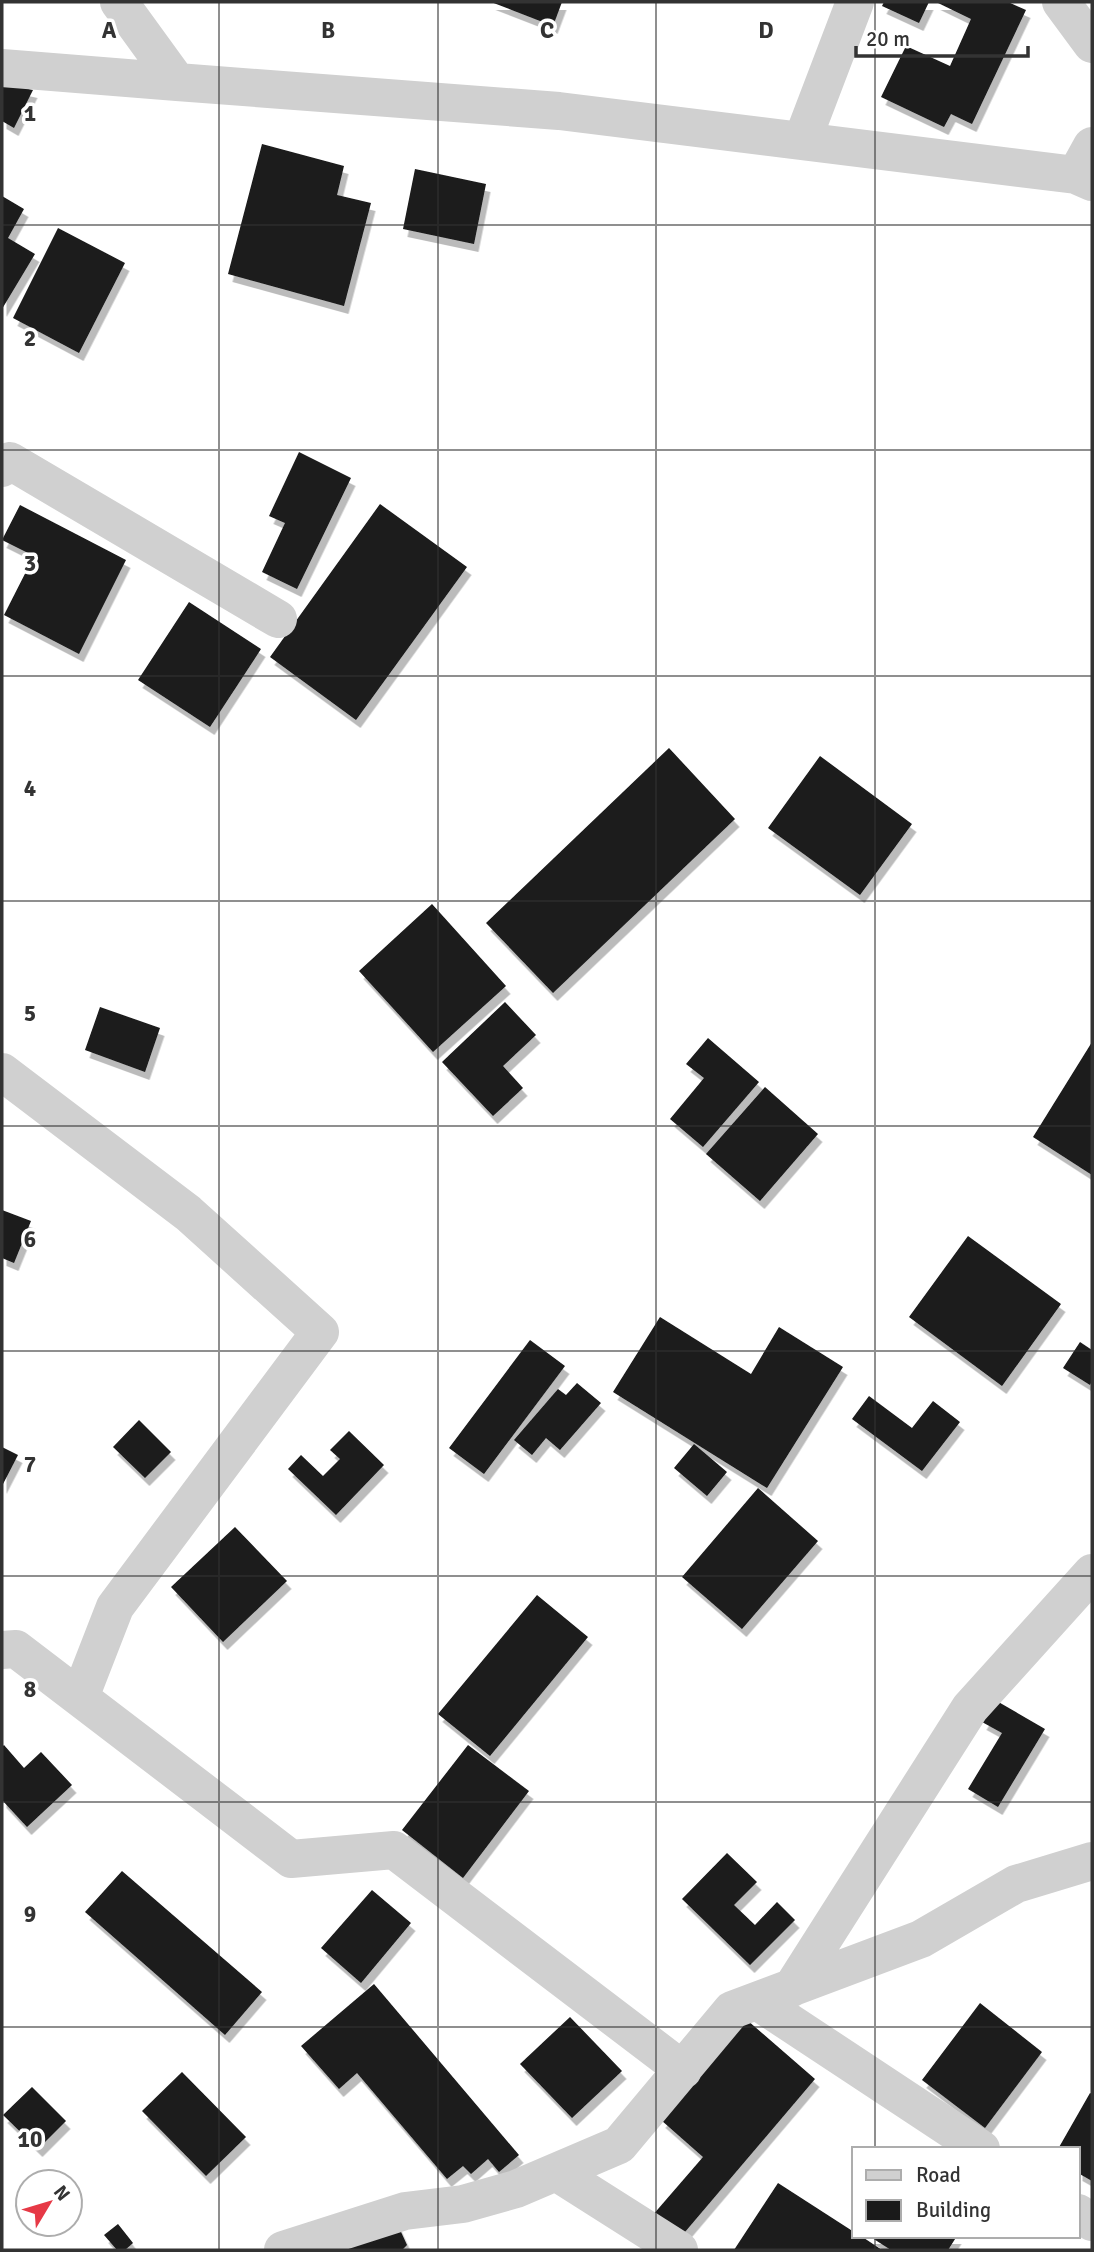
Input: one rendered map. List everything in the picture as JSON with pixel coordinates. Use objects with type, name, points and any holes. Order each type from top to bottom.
[{"type":"street","points":[[119,2],[177,82]]},
{"type":"street","points":[[802,141],[855,2]]},
{"type":"street","points":[[1062,2],[1092,44]]},
{"type":"street","points":[[2,68],[559,111],[802,141],[1087,168]]},
{"type":"street","points":[[2,468],[9,461],[278,619]]},
{"type":"street","points":[[2,1072],[188,1213],[320,1332],[115,1607],[80,1697]]},
{"type":"street","points":[[774,1994],[970,1707],[1092,1573]]},
{"type":"street","points":[[2,1650],[16,1649],[290,1859],[394,1850],[683,2070]]},
{"type":"street","points":[[283,2250],[405,2210],[463,2204],[516,2189],[619,2146],[732,2010],[921,1939],[1016,1884],[1092,1861]]},
{"type":"street","points":[[774,1994],[978,2147]]},
{"type":"street","points":[[556,2172],[679,2250]]},
{"type":"building","points":[[491,2],[562,2],[553,26]]},
{"type":"building","points":[[884,2],[929,2],[919,23],[882,6]]},
{"type":"building","points":[[936,2],[1008,2],[1026,10],[972,124],[951,114],[944,127],[881,97],[906,46],[950,66],[971,19]]},
{"type":"building","points":[[2,83],[33,90],[14,128],[2,121]]},
{"type":"building","points":[[262,144],[344,166],[337,195],[371,203],[344,306],[228,274]]},
{"type":"building","points":[[415,169],[486,184],[474,244],[403,229]]},
{"type":"building","points":[[2,196],[24,209],[8,238],[35,254],[2,309]]},
{"type":"building","points":[[58,228],[125,263],[79,353],[13,318]]},
{"type":"building","points":[[299,452],[351,478],[297,589],[262,572],[285,523],[269,516]]},
{"type":"building","points":[[380,504],[467,567],[356,720],[270,657]]},
{"type":"building","points":[[20,505],[126,560],[79,654],[4,615],[34,556],[2,540]]},
{"type":"building","points":[[189,602],[261,649],[210,727],[138,680]]},
{"type":"building","points":[[669,748],[735,819],[553,993],[486,923]]},
{"type":"building","points":[[820,756],[912,824],[860,895],[768,828]]},
{"type":"building","points":[[432,904],[506,986],[433,1052],[359,971]]},
{"type":"building","points":[[505,1002],[536,1035],[503,1066],[523,1088],[493,1116],[442,1062]]},
{"type":"building","points":[[100,1007],[160,1028],[145,1072],[85,1050]]},
{"type":"building","points":[[708,1038],[759,1082],[703,1147],[670,1119],[704,1078],[686,1064]]},
{"type":"building","points":[[1092,1042],[1092,1175],[1033,1137]]},
{"type":"building","points":[[765,1087],[818,1134],[760,1201],[706,1154]]},
{"type":"building","points":[[2,1210],[31,1221],[14,1263],[2,1258]]},
{"type":"building","points":[[968,1236],[1061,1304],[1002,1386],[909,1317]]},
{"type":"building","points":[[660,1317],[751,1374],[779,1327],[843,1367],[767,1488],[613,1392]]},
{"type":"building","points":[[530,1340],[565,1366],[484,1474],[449,1448]]},
{"type":"building","points":[[1080,1342],[1092,1350],[1090,1385],[1063,1368]]},
{"type":"building","points":[[577,1383],[601,1403],[560,1450],[546,1438],[532,1455],[514,1440],[558,1389],[566,1395]]},
{"type":"building","points":[[869,1396],[912,1428],[933,1401],[960,1422],[922,1471],[852,1419]]},
{"type":"building","points":[[139,1420],[171,1452],[145,1478],[113,1447]]},
{"type":"building","points":[[349,1431],[384,1465],[336,1515],[288,1469],[301,1455],[323,1476],[340,1459],[330,1450]]},
{"type":"building","points":[[694,1444],[727,1472],[707,1496],[674,1468]]},
{"type":"building","points":[[2,1447],[18,1455],[2,1486]]},
{"type":"building","points":[[758,1488],[818,1541],[742,1629],[682,1577]]},
{"type":"building","points":[[235,1527],[287,1581],[223,1642],[171,1587]]},
{"type":"building","points":[[537,1595],[588,1637],[490,1756],[438,1714]]},
{"type":"building","points":[[995,1700],[1045,1729],[998,1807],[968,1789],[1002,1733],[982,1722]]},
{"type":"building","points":[[4,1745],[24,1768],[41,1752],[72,1785],[27,1827],[2,1800]]},
{"type":"building","points":[[468,1745],[529,1791],[463,1878],[402,1830]]},
{"type":"building","points":[[727,1853],[757,1882],[734,1905],[755,1925],[777,1902],[795,1920],[750,1965],[682,1899]]},
{"type":"building","points":[[122,1871],[262,1992],[225,2035],[85,1912]]},
{"type":"building","points":[[372,1890],[411,1923],[361,1983],[321,1948]]},
{"type":"building","points":[[374,1984],[519,2155],[499,2172],[488,2159],[471,2174],[463,2166],[447,2179],[357,2073],[339,2089],[301,2046]]},
{"type":"building","points":[[980,2003],[1042,2052],[985,2128],[922,2080]]},
{"type":"building","points":[[570,2017],[622,2071],[572,2118],[520,2064]]},
{"type":"building","points":[[747,2020],[815,2079],[679,2239],[652,2216],[703,2157],[661,2120]]},
{"type":"building","points":[[182,2072],[246,2137],[206,2176],[142,2111]]},
{"type":"building","points":[[32,2087],[66,2121],[38,2149],[3,2115]]},
{"type":"building","points":[[1090,2093],[1092,2094],[1092,2181],[1080,2174],[1080,2147],[1059,2147]]},
{"type":"building","points":[[778,2183],[852,2231],[852,2238],[864,2238],[882,2250],[734,2250]]},
{"type":"building","points":[[395,2219],[407,2245],[402,2250],[324,2250]]},
{"type":"building","points":[[118,2224],[133,2243],[125,2250],[117,2250],[104,2235]]},
{"type":"building","points":[[872,2238],[956,2238],[948,2250],[891,2250]]}]
